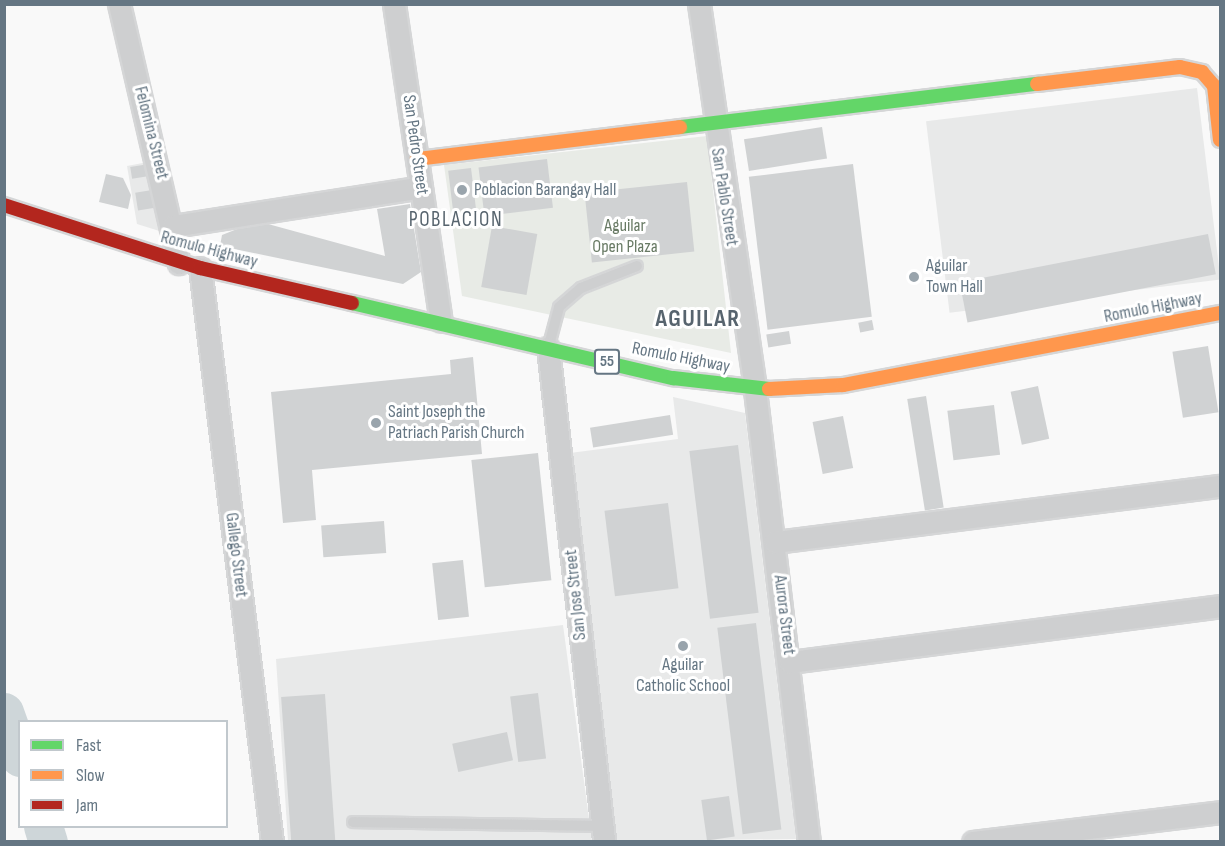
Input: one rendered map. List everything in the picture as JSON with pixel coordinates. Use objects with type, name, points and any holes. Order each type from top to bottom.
[{"type":"main road","points":[[417,159],[713,125],[1161,68],[1192,68],[1208,79],[1217,97],[1221,140]]},
{"type":"main road","name":"Romulo Highway","points":[[4,205],[189,266],[441,321],[673,378],[755,390],[843,385],[1221,313]]},
{"type":"street","name":"Felomina Street","points":[[119,4],[173,226],[189,266]]},
{"type":"street","name":"San Pedro Street","points":[[394,4],[441,321]]},
{"type":"street","name":"San Pablo Street","points":[[699,4],[713,125],[755,390]]},
{"type":"street","points":[[173,226],[421,187]]},
{"type":"street","name":"Gallego Street","points":[[189,266],[272,842]]},
{"type":"street","name":"San Jose Street","points":[[548,348],[603,834]]},
{"type":"street","name":"Aurora Street","points":[[755,390],[790,662],[809,842]]},
{"type":"street","points":[[775,542],[1221,486]]},
{"type":"street","points":[[790,662],[1221,606]]},
{"type":"street","points":[[973,842],[1221,812]]},
{"type":"lane","points":[[548,348],[559,307],[581,288],[637,266]]},
{"type":"lane","points":[[353,822],[603,834]]},
{"type":"shaded area","points":[[1197,88],[1220,280],[950,313],[926,121]]},
{"type":"shaded area","points":[[153,161],[169,234],[137,224],[127,166]]},
{"type":"shaded area","name":"Aguilar Catholic School","points":[[673,397],[745,413],[796,839],[615,841],[570,453],[678,439]]},
{"type":"shaded area","points":[[563,625],[592,841],[288,841],[276,659]]},
{"type":"green space","name":"Aguilar Open Plaza","points":[[707,136],[731,353],[462,296],[444,165]]},
{"type":"building","points":[[822,127],[827,159],[749,171],[744,139]]},
{"type":"building","points":[[547,159],[553,208],[484,216],[479,167]]},
{"type":"building","points":[[149,164],[151,176],[132,179],[130,167]]},
{"type":"building","points":[[853,164],[872,317],[768,330],[749,177]]},
{"type":"building","name":"Poblacion Barangay Hall","points":[[471,168],[476,209],[453,211],[448,171]]},
{"type":"building","points":[[106,174],[123,178],[131,195],[128,209],[99,202]]},
{"type":"building","points":[[687,182],[694,252],[592,262],[585,193]]},
{"type":"building","points":[[152,190],[155,208],[138,210],[135,193]]},
{"type":"building","points":[[410,204],[421,272],[403,284],[220,246],[222,235],[257,221],[385,256],[377,209]]},
{"type":"building","points":[[492,226],[537,234],[527,295],[481,287]]},
{"type":"building","points":[[1208,234],[1216,274],[967,323],[960,282]]},
{"type":"building","points":[[872,320],[874,330],[860,332],[858,323]]},
{"type":"building","points":[[789,331],[791,344],[768,347],[766,335]]},
{"type":"building","points":[[1208,346],[1218,412],[1183,418],[1172,352]]},
{"type":"building","name":"Saint Joseph the Patriach Parish Church","points":[[473,357],[482,454],[312,470],[316,520],[283,523],[271,392],[451,374],[450,360]]},
{"type":"building","points":[[1038,386],[1049,439],[1022,445],[1011,392]]},
{"type":"building","points":[[926,396],[944,508],[925,511],[907,399]]},
{"type":"building","points":[[994,405],[1000,455],[953,460],[947,411]]},
{"type":"building","points":[[670,415],[673,435],[593,447],[590,428]]},
{"type":"building","points":[[843,416],[853,468],[823,474],[813,422]]},
{"type":"building","points":[[738,445],[759,613],[710,619],[689,451]]},
{"type":"building","points":[[538,453],[551,580],[485,587],[471,460]]},
{"type":"building","points":[[668,503],[678,588],[615,596],[604,511]]},
{"type":"building","points":[[384,521],[386,553],[323,557],[321,525]]},
{"type":"building","points":[[463,560],[469,617],[438,620],[432,563]]},
{"type":"building","points":[[756,623],[781,829],[743,834],[717,628]]},
{"type":"building","points":[[538,693],[546,759],[518,762],[510,696]]},
{"type":"building","points":[[325,694],[335,842],[291,842],[281,697]]},
{"type":"building","points":[[507,732],[513,760],[458,772],[452,744]]},
{"type":"building","points":[[729,796],[735,837],[707,840],[701,800]]},
{"type":"waterway","points":[[4,712],[18,751]]},
{"type":"waterway","points":[[44,828],[48,842]]},
{"type":"traffic: fast","points":[[680,127],[1037,84]]},
{"type":"traffic: fast","points":[[352,303],[673,378],[769,389]]},
{"type":"traffic: slow","points":[[1037,84],[1180,67],[1202,72],[1214,86],[1220,140]]},
{"type":"traffic: slow","points":[[417,159],[680,127]]},
{"type":"traffic: slow","points":[[769,389],[843,385],[1220,313]]},
{"type":"traffic: jam","points":[[4,205],[200,268],[352,303]]},
{"type":"place","name":"Poblacion Barangay Hall","points":[[462,190]]},
{"type":"place","name":"Aguilar Town Hall","points":[[914,277]]},
{"type":"place","name":"Saint Joseph the Patriach Parish Church","points":[[376,423]]},
{"type":"place","name":"Aguilar Catholic School","points":[[683,646]]},
{"type":"district","name":"POBLACION","points":[[456,220]]},
{"type":"district","name":"AGUILAR","points":[[698,319]]}]
